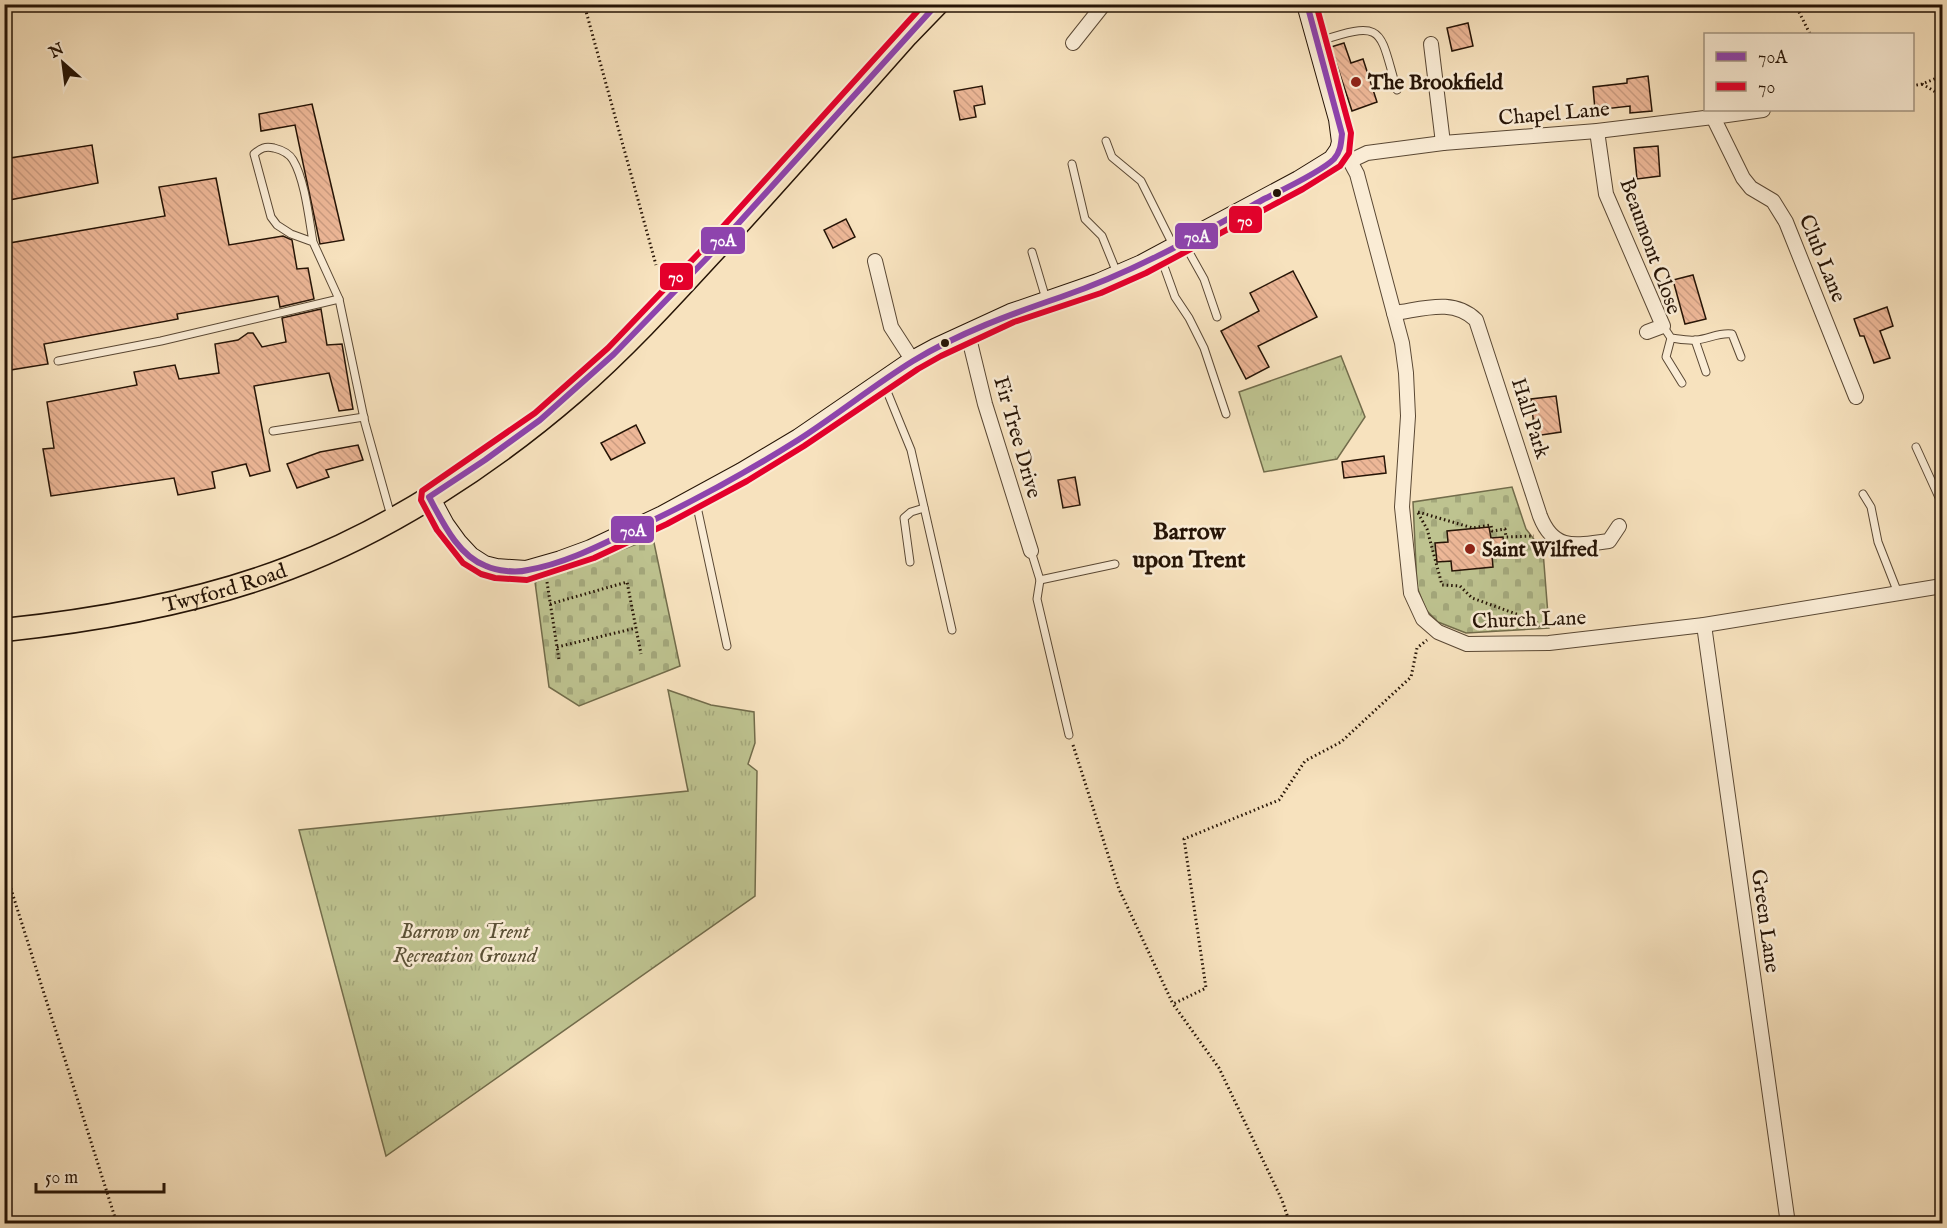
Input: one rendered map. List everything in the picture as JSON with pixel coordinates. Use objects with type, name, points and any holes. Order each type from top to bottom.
[{"type":"main road","name":"Twyford Road","points":[[4,630],[98,617],[212,593],[289,568],[350,541],[392,519],[484,462],[574,392],[624,345],[682,285],[907,35],[938,4]]},
{"type":"street","points":[[1073,43],[1104,4]]},
{"type":"street","points":[[429,497],[457,543],[484,566],[526,571],[601,545],[695,499],[799,439],[913,361],[1011,314],[1118,275],[1173,249],[1333,160],[1345,156],[1342,134],[1307,4]]},
{"type":"street","points":[[1431,44],[1443,143]]},
{"type":"street","name":"Chapel Lane","points":[[1345,156],[1443,143],[1597,131],[1756,111]]},
{"type":"street","name":"Club Lane","points":[[1713,117],[1743,178],[1751,188],[1773,201],[1783,216],[1856,397]]},
{"type":"street","name":"Beaumont Close","points":[[1597,131],[1606,194],[1667,332],[1647,332]]},
{"type":"street","name":"Church Lane","points":[[1345,156],[1357,174],[1402,343],[1408,416],[1402,507],[1411,593],[1423,619],[1438,632],[1467,644],[1549,643],[1704,625],[1942,586]]},
{"type":"street","points":[[875,261],[891,327],[913,361]]},
{"type":"street","name":"Hall Park","points":[[1394,313],[1455,306],[1467,311],[1476,320],[1540,516],[1550,536]]},
{"type":"street","name":"Fir Tree Drive","points":[[968,334],[985,404],[1031,551]]},
{"type":"street","points":[[1550,536],[1558,542],[1570,544],[1609,540],[1619,526]]},
{"type":"street","name":"Green Lane","points":[[1704,625],[1788,1224]]},
{"type":"lane","points":[[1317,41],[1353,30],[1365,29],[1373,32],[1382,38],[1397,90]]},
{"type":"lane","points":[[1106,141],[1112,157],[1141,181],[1173,249],[1204,279],[1217,317]]},
{"type":"lane","points":[[313,242],[283,230],[272,216],[254,154],[260,149],[267,147],[283,150],[293,158],[299,175],[313,242],[339,299],[364,417],[392,519]]},
{"type":"lane","points":[[1072,164],[1085,219],[1102,236],[1118,275]]},
{"type":"lane","points":[[1173,249],[1175,297],[1190,318],[1204,348],[1226,414]]},
{"type":"lane","points":[[1032,252],[1047,302]]},
{"type":"lane","points":[[58,361],[161,341],[339,299]]},
{"type":"lane","points":[[1682,383],[1666,357],[1667,332],[1695,340],[1724,333],[1731,334],[1741,357]]},
{"type":"lane","points":[[1695,340],[1706,372]]},
{"type":"lane","points":[[883,382],[911,450],[952,630]]},
{"type":"lane","points":[[273,431],[364,417]]},
{"type":"lane","points":[[1916,447],[1942,504]]},
{"type":"lane","points":[[1863,494],[1871,507],[1878,542],[1898,593]]},
{"type":"lane","points":[[695,499],[727,646]]},
{"type":"lane","points":[[910,562],[904,518],[911,512],[924,508]]},
{"type":"lane","points":[[1031,551],[1040,580],[1037,599],[1070,735]]},
{"type":"lane","points":[[1040,580],[1115,564]]},
{"type":"path","points":[[584,4],[656,265]]},
{"type":"path","points":[[1795,4],[1810,33]]},
{"type":"path","points":[[1914,86],[1942,76]]},
{"type":"path","points":[[1922,84],[1934,91],[1942,100]]},
{"type":"path","points":[[1402,507],[1473,528],[1491,525],[1492,531],[1505,529],[1506,537],[1550,536]]},
{"type":"path","points":[[1418,512],[1427,529],[1442,585],[1460,586],[1472,598],[1536,621],[1549,643]]},
{"type":"path","points":[[544,566],[559,660]]},
{"type":"path","points":[[550,604],[627,582],[641,654]]},
{"type":"path","points":[[557,647],[636,628]]},
{"type":"path","points":[[1173,1004],[1206,988],[1184,839],[1279,800],[1305,761],[1341,742],[1411,676],[1417,648],[1438,632]]},
{"type":"path","points":[[1070,735],[1119,889],[1173,1004],[1219,1068],[1282,1200],[1290,1224]]},
{"type":"path","points":[[4,867],[117,1224]]},
{"type":"green space","points":[[1341,356],[1365,417],[1337,459],[1264,472],[1239,392]]},
{"type":"green space","points":[[1512,487],[1526,529],[1543,551],[1549,628],[1466,633],[1438,622],[1426,610],[1417,587],[1413,502]]},
{"type":"green space","points":[[653,538],[680,666],[579,706],[549,687],[535,582]]},
{"type":"green space","name":"Barrow on Trent Recreation Ground","points":[[668,690],[711,705],[754,712],[755,743],[748,764],[757,771],[755,896],[386,1156],[299,830],[688,791]]},
{"type":"building","points":[[1468,23],[1473,46],[1452,51],[1447,28]]},
{"type":"building","name":"The Brookfield","points":[[1344,43],[1351,63],[1363,59],[1377,102],[1352,111],[1331,47]]},
{"type":"building","points":[[1648,76],[1652,111],[1630,113],[1630,106],[1595,110],[1593,87],[1627,83],[1627,79]]},
{"type":"building","points":[[982,86],[985,104],[974,106],[976,117],[960,120],[954,91]]},
{"type":"building","points":[[312,104],[344,240],[320,244],[295,125],[261,131],[259,114]]},
{"type":"building","points":[[92,145],[98,183],[4,201],[4,159]]},
{"type":"building","points":[[1658,146],[1660,176],[1637,179],[1634,148]]},
{"type":"building","points":[[216,178],[229,245],[283,236],[292,240],[297,269],[308,268],[314,299],[280,307],[278,296],[177,314],[178,319],[44,344],[48,364],[4,371],[4,244],[165,216],[159,187]]},
{"type":"building","points":[[846,219],[855,237],[833,248],[824,230]]},
{"type":"building","points":[[1293,271],[1317,317],[1258,346],[1269,367],[1246,379],[1221,331],[1259,311],[1250,293]]},
{"type":"building","points":[[1693,275],[1706,319],[1685,324],[1673,280]]},
{"type":"building","points":[[1887,307],[1893,326],[1880,331],[1890,358],[1874,363],[1864,336],[1860,336],[1854,319]]},
{"type":"building","points":[[321,309],[327,345],[342,344],[353,409],[339,411],[329,373],[254,386],[270,471],[250,476],[246,464],[212,472],[215,488],[178,495],[174,478],[51,496],[43,449],[54,448],[47,402],[137,385],[134,372],[175,365],[179,379],[219,373],[215,344],[238,340],[248,333],[253,333],[262,347],[286,342],[282,318]]},
{"type":"building","points":[[1556,396],[1561,432],[1535,436],[1531,399]]},
{"type":"building","points":[[636,425],[645,443],[611,460],[601,443]]},
{"type":"building","points":[[358,445],[363,460],[326,470],[329,477],[297,488],[287,464],[320,452]]},
{"type":"building","points":[[1384,456],[1386,473],[1344,478],[1342,462]]},
{"type":"building","points":[[1075,477],[1080,505],[1063,508],[1058,480]]},
{"type":"building","name":"Saint Wilfred","points":[[1489,527],[1491,538],[1503,537],[1505,555],[1492,556],[1493,567],[1452,571],[1451,561],[1437,562],[1435,543],[1448,542],[1447,531]]},
{"type":"transit line","name":"70","points":[[924,4],[700,252],[608,348],[535,413],[422,491],[421,500],[437,530],[463,563],[481,574],[495,578],[527,580],[594,558],[667,524],[747,481],[941,356],[1014,322],[1101,293],[1146,273],[1303,189],[1340,166],[1349,153],[1351,133],[1316,4]]},
{"type":"transit line","name":"70A","points":[[937,4],[707,258],[614,354],[540,420],[429,497],[452,537],[467,554],[490,568],[523,571],[554,564],[592,549],[672,511],[757,465],[798,440],[898,370],[948,342],[985,325],[1140,265],[1328,164],[1336,156],[1342,134],[1307,4]]},
{"type":"place","name":"The Brookfield","points":[[1356,82]]},
{"type":"place","name":"Saint Wilfred","points":[[1470,549]]},
{"type":"district","name":"Barrow upon Trent","points":[[1189,545]]}]
